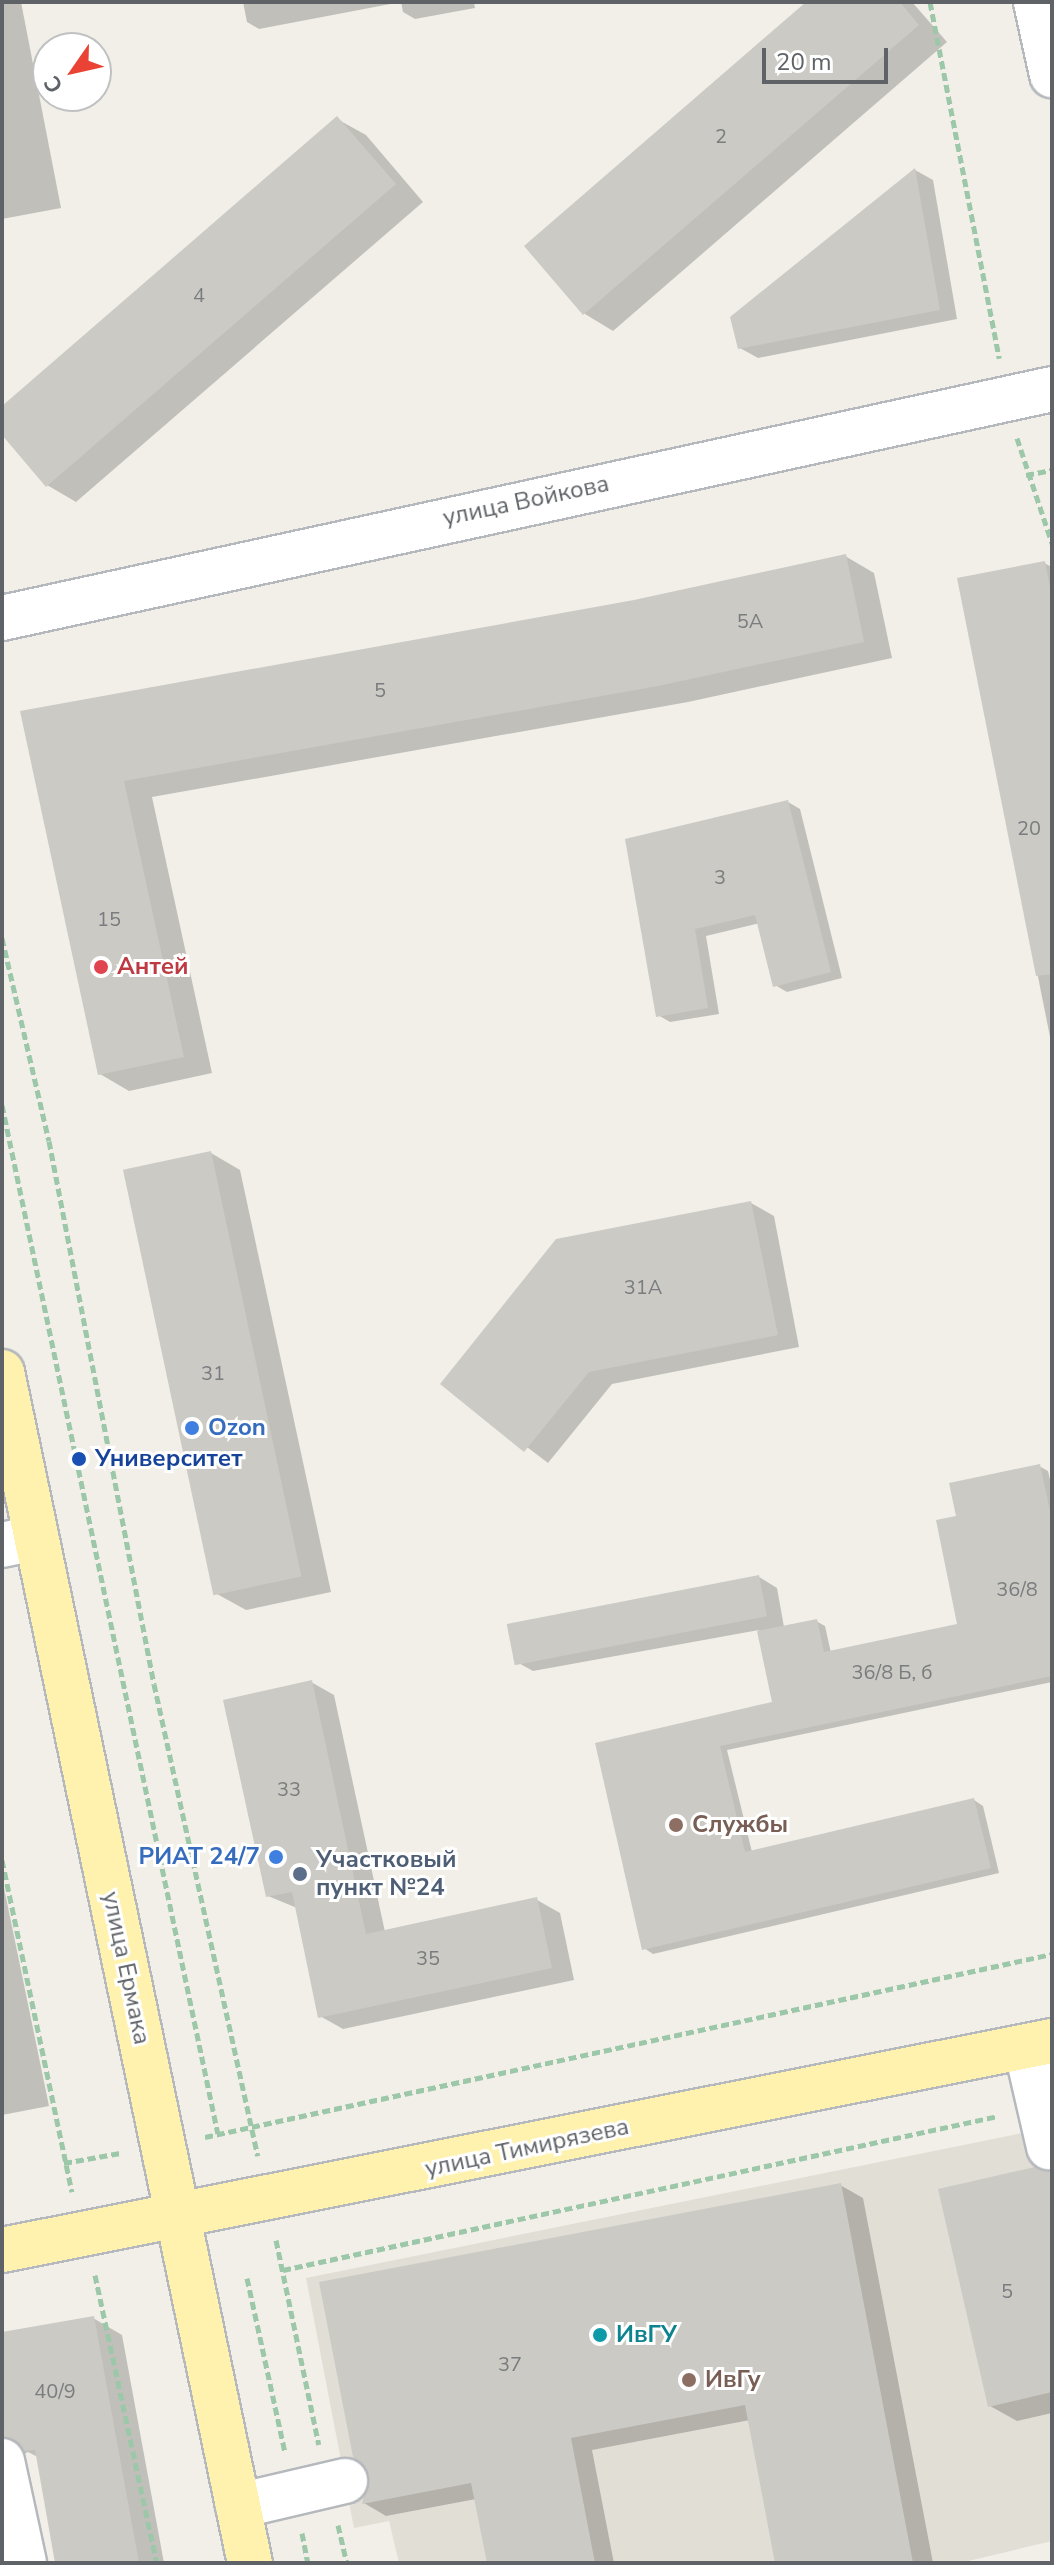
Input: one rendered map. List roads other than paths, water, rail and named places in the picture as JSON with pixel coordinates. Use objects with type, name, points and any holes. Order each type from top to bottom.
[{"type":"main road","name":"улица Ермака","points":[[2,1372],[19,1542],[177,2219],[250,2563]]},
{"type":"main road","name":"улица Тимирязева","points":[[2,2250],[177,2219],[1039,2044]]},
{"type":"street","points":[[1036,2],[1052,75]]},
{"type":"street","name":"улица Войкова","points":[[2,618],[1052,389]]},
{"type":"street","points":[[1039,2044],[1045,2127]]},
{"type":"street","points":[[2,2461],[24,2563]]},
{"type":"street","points":[[238,2506],[322,2486]]},
{"type":"place","name":"Антей","points":[[101,967]]},
{"type":"place","name":"Ozon","points":[[192,1428]]},
{"type":"place","name":"Университет","points":[[79,1459]]},
{"type":"place","name":"Службы","points":[[676,1825]]},
{"type":"place","name":"РИАТ 24/7","points":[[276,1857]]},
{"type":"place","name":"Участковый пункт №24","points":[[300,1874]]},
{"type":"place","name":"ИвГУ","points":[[600,2335]]},
{"type":"place","name":"ИвГу","points":[[689,2380]]}]
